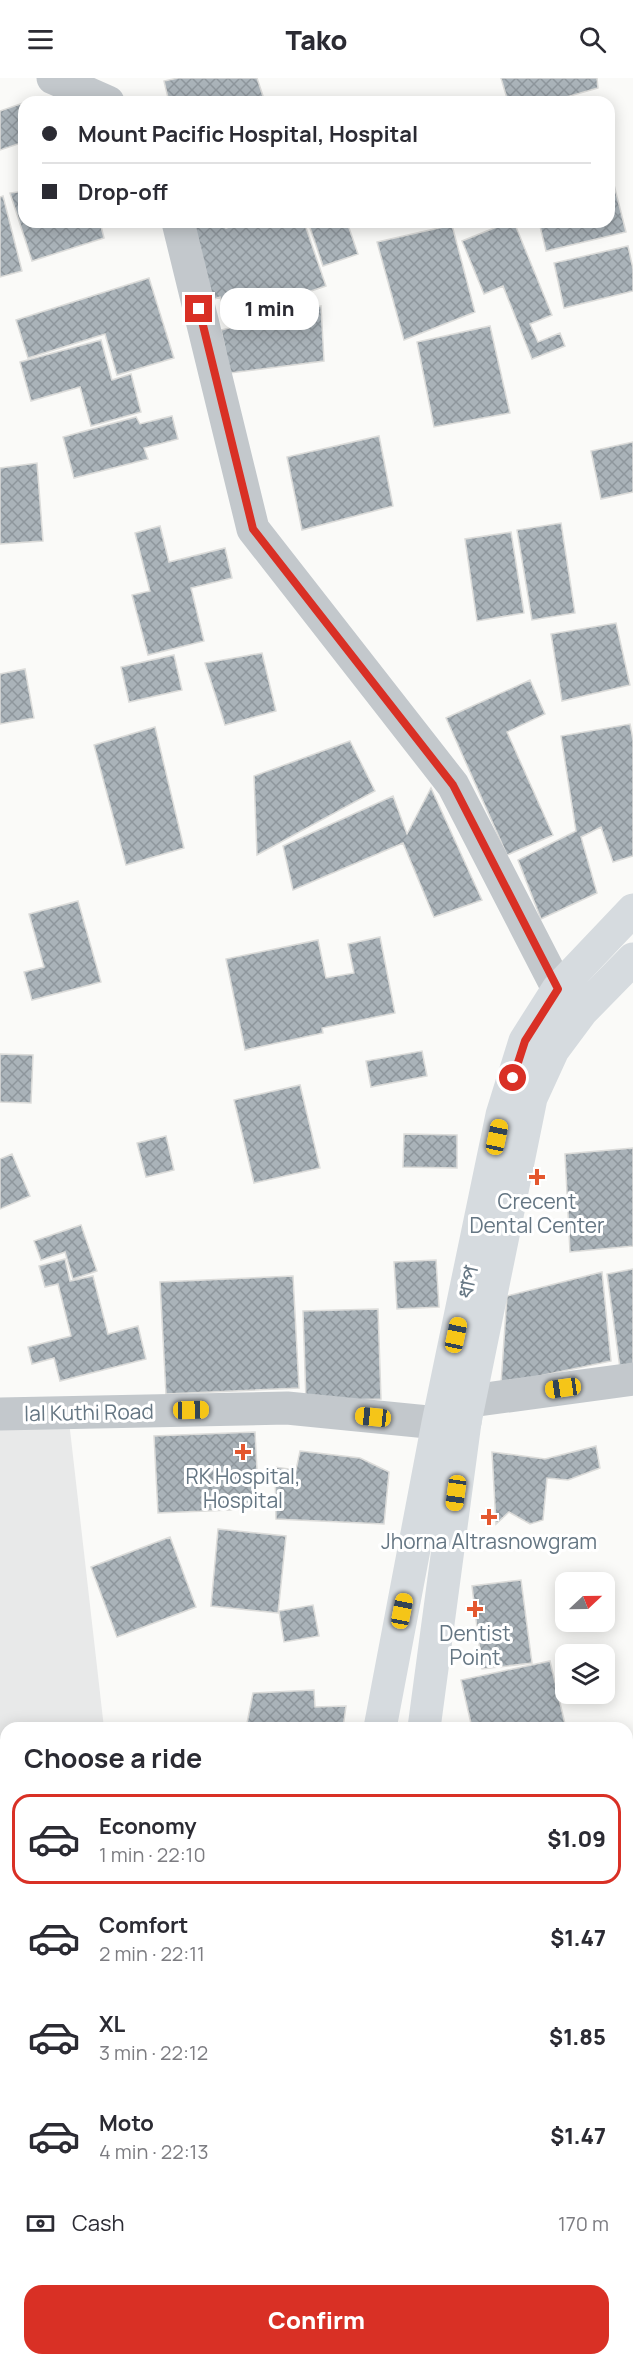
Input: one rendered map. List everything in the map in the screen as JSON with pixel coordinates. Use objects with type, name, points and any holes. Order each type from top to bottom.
[{"type":"highway","name":"ধাপ","points":[[425,1722],[458,1415],[502,1115],[525,1041],[558,989],[633,910]]},
{"type":"highway","name":"ধাপ","points":[[381,1722],[458,1415],[531,1098],[553,1050],[582,1011],[633,959]]},
{"type":"street","points":[[53,78],[94,96]]},
{"type":"street","points":[[179,228],[253,529],[453,785],[558,989],[582,1011]]},
{"type":"street","name":"lal Kuthi Road","points":[[0,1414],[287,1408],[458,1415],[633,1378]]},
{"type":"shaded area","points":[[0,1421],[69,1421],[103,1722],[0,1722]]},
{"type":"building","points":[[178,78],[257,78],[263,96],[168,96],[164,81]]},
{"type":"building","points":[[501,78],[597,78],[598,88],[570,96],[506,96]]},
{"type":"building","points":[[18,105],[18,144],[0,150],[0,111]]},
{"type":"building","points":[[615,189],[626,232],[546,251],[540,228],[615,228]]},
{"type":"building","points":[[18,192],[18,218],[10,193]]},
{"type":"building","points":[[3,196],[22,271],[0,277],[0,197]]},
{"type":"building","points":[[21,228],[102,228],[104,238],[32,261]]},
{"type":"building","points":[[194,228],[306,228],[326,286],[227,319],[220,297],[206,302],[182,232]]},
{"type":"building","points":[[310,228],[349,228],[358,254],[323,266]]},
{"type":"building","points":[[439,228],[453,228],[475,312],[404,340],[377,242]]},
{"type":"building","points":[[494,228],[516,228],[552,315],[530,324],[538,342],[560,333],[565,346],[532,359],[503,286],[484,294],[462,241]]},
{"type":"building","points":[[628,246],[633,269],[633,291],[564,308],[554,263]]},
{"type":"building","points":[[149,278],[174,358],[117,375],[105,334],[28,358],[16,320]]},
{"type":"building","points":[[321,306],[324,361],[230,373],[221,330]]},
{"type":"building","points":[[490,326],[510,413],[434,427],[417,342]]},
{"type":"building","points":[[101,340],[112,380],[131,374],[141,412],[91,426],[80,387],[31,401],[20,362]]},
{"type":"building","points":[[172,416],[178,439],[144,448],[148,459],[74,478],[63,437],[136,417],[140,424]]},
{"type":"building","points":[[379,436],[393,506],[302,530],[287,457]]},
{"type":"building","points":[[633,442],[633,492],[601,499],[591,451]]},
{"type":"building","points":[[37,463],[43,541],[0,544],[0,468]]},
{"type":"building","points":[[561,523],[575,613],[532,620],[517,530]]},
{"type":"building","points":[[160,526],[169,562],[225,548],[232,578],[191,588],[204,641],[148,655],[132,595],[150,591],[135,533]]},
{"type":"building","points":[[511,532],[524,613],[477,621],[465,539]]},
{"type":"building","points":[[616,623],[630,685],[562,701],[551,634]]},
{"type":"building","points":[[262,653],[276,711],[225,725],[205,663]]},
{"type":"building","points":[[174,655],[182,690],[129,702],[121,667]]},
{"type":"building","points":[[25,669],[34,718],[0,724],[0,674]]},
{"type":"building","points":[[530,680],[545,714],[507,732],[553,835],[507,855],[446,718]]},
{"type":"building","points":[[630,724],[633,740],[633,856],[613,862],[601,827],[581,837],[597,893],[541,919],[518,860],[576,831],[561,736]]},
{"type":"building","points":[[155,727],[184,848],[126,865],[94,745]]},
{"type":"building","points":[[350,741],[375,791],[257,855],[254,776]]},
{"type":"building","points":[[431,788],[482,900],[434,917],[403,843],[293,890],[283,846],[393,796],[407,834]]},
{"type":"building","points":[[78,901],[101,982],[32,1000],[24,972],[44,967],[29,914]]},
{"type":"building","points":[[380,937],[395,1013],[322,1028],[323,1033],[245,1050],[226,959],[318,940],[326,978],[354,973],[348,944]]},
{"type":"building","points":[[422,1051],[427,1076],[371,1087],[366,1061]]},
{"type":"building","points":[[0,1054],[33,1055],[31,1103],[0,1102]]},
{"type":"building","points":[[300,1085],[320,1168],[254,1183],[234,1100]]},
{"type":"building","points":[[404,1134],[457,1135],[457,1168],[403,1167]]},
{"type":"building","points":[[166,1136],[174,1170],[146,1177],[137,1143]]},
{"type":"building","points":[[633,1148],[633,1246],[570,1252],[565,1154]]},
{"type":"building","points":[[12,1154],[30,1196],[0,1209],[0,1159]]},
{"type":"building","points":[[81,1225],[97,1271],[73,1279],[65,1252],[41,1260],[34,1241]]},
{"type":"building","points":[[65,1259],[70,1281],[93,1276],[108,1334],[138,1326],[146,1359],[60,1381],[54,1358],[32,1364],[28,1347],[71,1336],[58,1284],[45,1287],[39,1266]]},
{"type":"building","points":[[436,1260],[439,1307],[397,1309],[394,1262]]},
{"type":"building","points":[[633,1269],[633,1365],[620,1368],[607,1274]]},
{"type":"building","points":[[602,1272],[611,1361],[501,1384],[507,1296]]},
{"type":"building","points":[[293,1276],[299,1388],[166,1394],[160,1282]]},
{"type":"building","points":[[378,1309],[381,1399],[306,1401],[303,1311]]},
{"type":"building","points":[[255,1432],[259,1509],[158,1513],[154,1436]]},
{"type":"building","points":[[596,1446],[600,1468],[568,1480],[547,1478],[543,1520],[530,1524],[509,1512],[496,1524],[492,1452],[545,1459]]},
{"type":"building","points":[[300,1451],[360,1458],[389,1472],[384,1524],[276,1519],[275,1467],[296,1470]]},
{"type":"building","points":[[218,1529],[286,1536],[278,1613],[211,1606]]},
{"type":"building","points":[[170,1537],[196,1607],[117,1637],[91,1567]]},
{"type":"building","points":[[521,1580],[532,1663],[482,1669],[472,1586]]},
{"type":"building","points":[[313,1605],[319,1636],[284,1642],[279,1611]]},
{"type":"building","points":[[550,1661],[555,1682],[555,1704],[560,1704],[565,1722],[471,1722],[461,1680]]},
{"type":"building","points":[[314,1690],[315,1707],[346,1706],[344,1722],[247,1722],[253,1693]]},
{"type":"place","name":"Crecent Dental Center","points":[[537,1177]]},
{"type":"place","name":"RK Hospital, Hospital","points":[[243,1452]]},
{"type":"place","name":"Jhorna Altrasnowgram","points":[[489,1517]]},
{"type":"place","name":"Dentist Point","points":[[475,1609]]},
{"type":"route","points":[[199,309],[253,529],[453,785],[558,989],[525,1041],[513,1078]]}]
